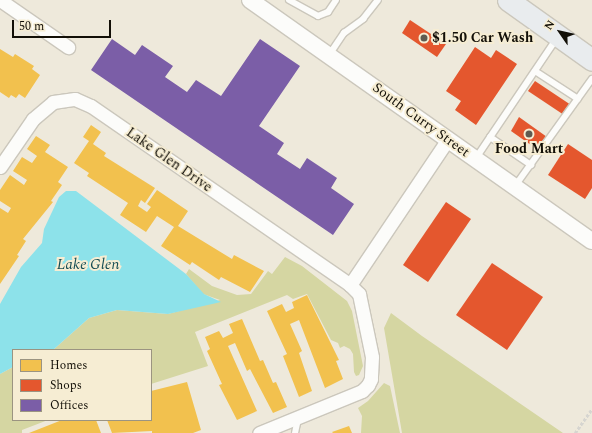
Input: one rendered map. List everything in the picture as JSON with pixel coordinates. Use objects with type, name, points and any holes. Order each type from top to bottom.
[{"type":"main road","points":[[508,0],[592,60]]},
{"type":"street","points":[[0,0],[68,47]]},
{"type":"street","name":"South Curry Street","points":[[250,0],[592,241]]},
{"type":"street","name":"Lake Glen Drive","points":[[0,167],[33,119],[53,102],[75,99],[91,106],[350,285],[358,294],[372,357],[371,379],[362,391],[298,419],[259,433]]},
{"type":"street","points":[[350,285],[448,139]]},
{"type":"lane","points":[[288,0],[318,16],[328,12],[336,0]]},
{"type":"lane","points":[[329,55],[344,33],[362,20],[378,0]]},
{"type":"lane","points":[[475,160],[558,36]]},
{"type":"lane","points":[[535,71],[578,99]]},
{"type":"lane","points":[[514,187],[592,79]]},
{"type":"lane","points":[[490,137],[531,165]]},
{"type":"lane","points":[[295,433],[298,419]]},
{"type":"path","points":[[575,433],[592,409]]},
{"type":"green space","points":[[285,257],[302,266],[347,301],[352,311],[363,366],[359,375],[356,376],[354,372],[353,354],[350,349],[344,346],[340,348],[338,343],[331,340],[307,294],[293,299],[287,295],[195,332],[208,366],[152,384],[152,349],[54,349],[89,318],[117,310],[168,314],[220,300],[203,294],[186,274],[189,269],[212,286],[237,295],[251,294],[268,271],[272,274]]},
{"type":"green space","points":[[391,313],[563,433],[402,433],[384,328]]},
{"type":"green space","points":[[12,368],[12,421],[45,421],[22,430],[22,433],[0,433],[0,374]]},
{"type":"green space","points":[[384,383],[390,386],[400,433],[361,433],[362,416],[358,408],[368,401]]},
{"type":"water","name":"Lake Glen","points":[[66,191],[76,191],[186,274],[204,294],[221,302],[168,314],[117,310],[89,318],[54,349],[12,349],[12,368],[0,374],[0,304],[21,267],[42,243],[44,229],[59,197]]},
{"type":"building: Homes","points":[[0,49],[13,57],[15,54],[34,66],[32,69],[40,75],[25,98],[19,94],[16,98],[11,95],[9,98],[0,92]]},
{"type":"building: Homes","points":[[91,125],[101,132],[93,144],[106,153],[104,156],[155,188],[145,203],[141,200],[138,206],[147,212],[151,207],[147,204],[157,190],[188,211],[178,226],[232,259],[234,255],[264,271],[250,292],[221,277],[219,280],[192,262],[190,265],[161,246],[174,227],[157,216],[146,232],[120,215],[128,203],[87,176],[89,173],[74,163],[89,141],[83,137]]},
{"type":"building: Homes","points":[[36,136],[50,145],[45,152],[68,167],[58,182],[62,185],[51,201],[53,202],[23,239],[26,241],[17,255],[19,256],[0,284],[0,208],[8,213],[11,208],[0,201],[0,190],[10,175],[24,185],[27,180],[13,171],[22,157],[32,163],[37,156],[27,149]]},
{"type":"building: Homes","points":[[307,295],[339,360],[336,361],[343,379],[325,388],[299,320],[290,324],[302,351],[299,353],[312,391],[299,397],[283,356],[287,354],[267,311],[282,304],[286,312],[294,308],[292,302]]},
{"type":"building: Homes","points":[[242,319],[260,361],[263,360],[273,383],[276,382],[287,407],[273,413],[250,369],[247,371],[235,343],[228,346],[257,411],[237,420],[219,385],[222,384],[207,351],[210,349],[205,337],[219,331],[223,338],[233,333],[229,324]]},
{"type":"building: Homes","points":[[187,382],[201,430],[193,433],[152,433],[152,431],[112,433],[107,421],[152,421],[152,391]]},
{"type":"building: Homes","points":[[59,421],[96,421],[101,433],[29,433]]},
{"type":"building: Homes","points":[[349,426],[352,433],[332,432]]},
{"type":"building: Shops","name":"$1.50 Car Wash","points":[[410,20],[446,44],[437,57],[402,33]]},
{"type":"building: Shops","points":[[475,47],[491,58],[496,50],[517,64],[476,125],[455,110],[461,101],[446,91]]},
{"type":"building: Shops","points":[[535,81],[571,105],[564,115],[528,91]]},
{"type":"building: Shops","name":"Food Mart","points":[[519,117],[547,137],[538,150],[511,131]]},
{"type":"building: Shops","points":[[568,144],[592,160],[592,188],[585,199],[548,175]]},
{"type":"building: Shops","points":[[446,202],[471,219],[428,282],[403,265]]},
{"type":"building: Shops","points":[[492,263],[543,297],[507,350],[456,315]]},
{"type":"building: Offices","points":[[112,39],[135,55],[142,45],[173,66],[165,77],[187,92],[196,80],[221,96],[260,39],[300,66],[259,126],[284,143],[277,154],[300,169],[307,158],[337,178],[331,188],[354,204],[333,235],[91,70]]},
{"type":"place","name":"$1.50 Car Wash","points":[[424,38]]},
{"type":"place","name":"Food Mart","points":[[529,134]]}]
